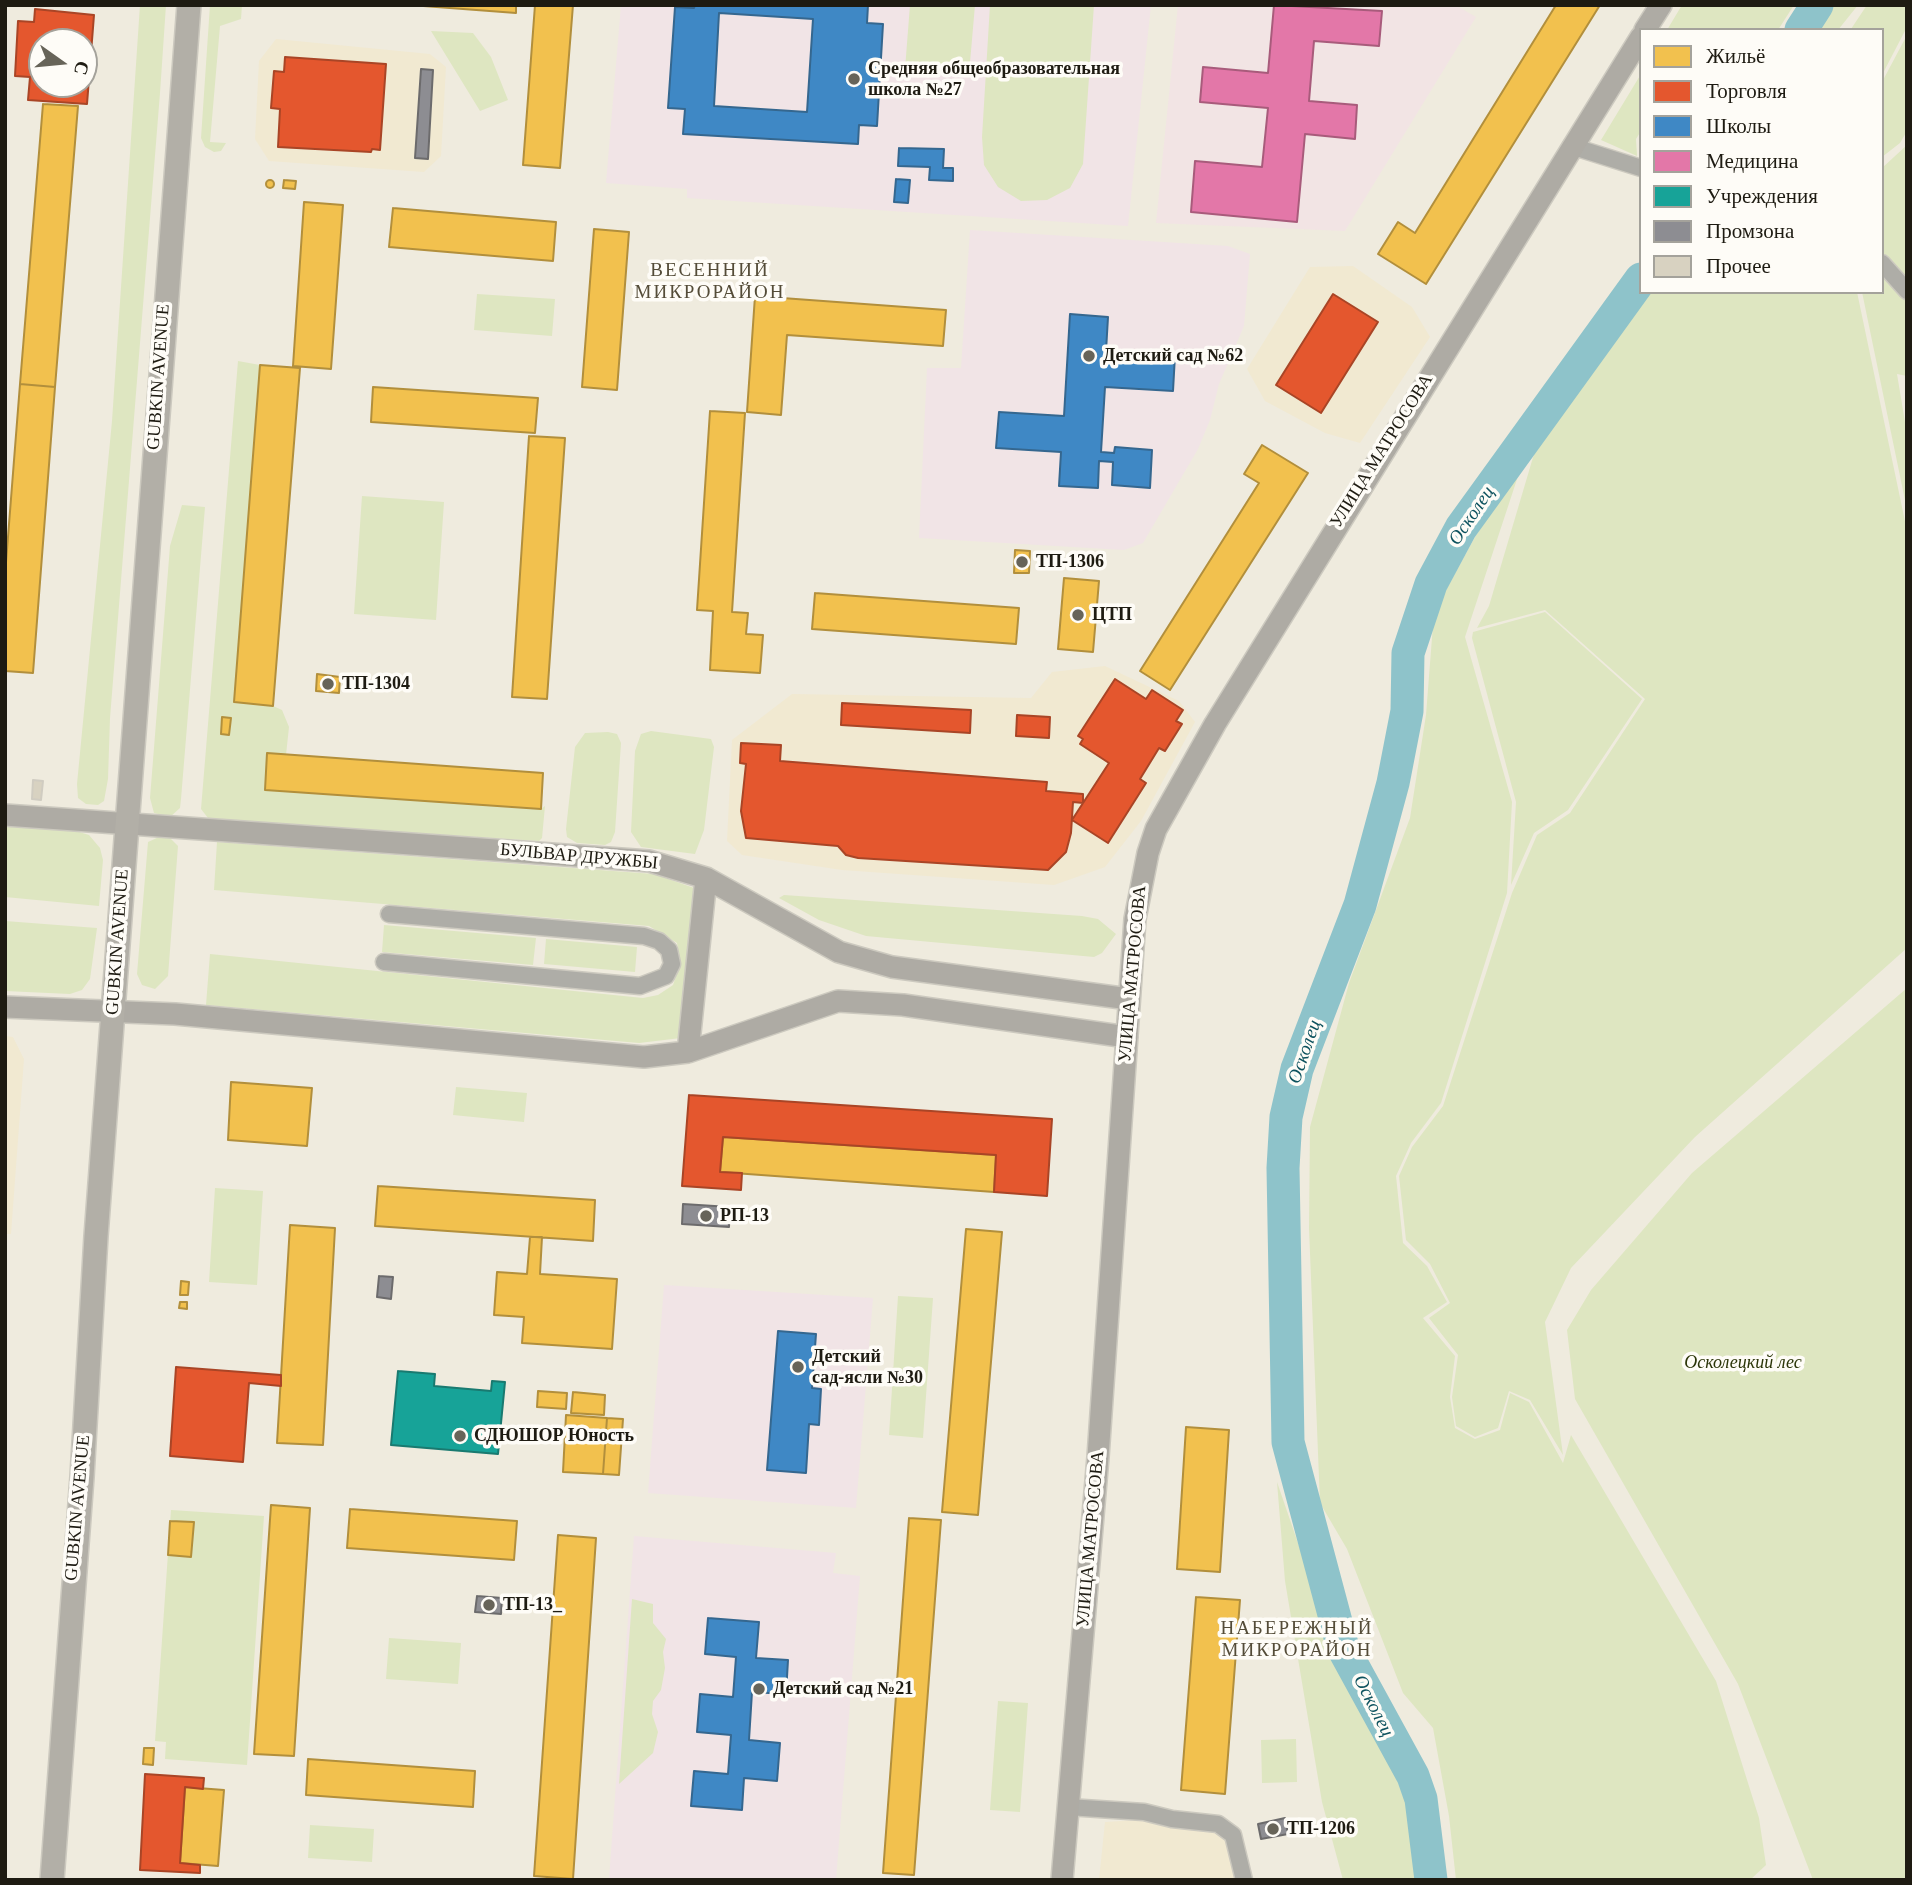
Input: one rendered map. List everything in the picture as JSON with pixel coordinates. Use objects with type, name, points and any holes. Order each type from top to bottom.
[{"type":"main road","name":"GUBKIN AVENUE","points":[[52,1880],[113,1013],[189,5]]},
{"type":"main road","points":[[1646,28],[1661,5]]},
{"type":"main road","name":"УЛИЦА МАТРОСОВА","points":[[1062,1880],[1098,1457],[1137,908],[1156,829],[1215,724],[1639,40]]},
{"type":"main road","name":"БУЛЬВАР ДРУЖБЫ","points":[[5,815],[649,861],[706,878],[839,952],[892,967],[1129,999]]},
{"type":"main road","points":[[688,1052],[706,878]]},
{"type":"main road","points":[[5,1007],[176,1014],[643,1057],[688,1052],[838,1001],[903,1005],[1126,1037]]},
{"type":"street","points":[[1571,146],[1617,163],[1639,168]]},
{"type":"street","points":[[1884,265],[1907,291]]},
{"type":"street","points":[[384,962],[640,986],[666,976],[672,964],[669,950],[659,941],[644,936],[389,914]]},
{"type":"street","points":[[1068,1807],[1144,1812],[1218,1824],[1233,1835],[1244,1880]]},
{"type":"shaded area","points":[[621,5],[1151,5],[1128,226],[687,198],[687,189],[606,183]]},
{"type":"shaded area","points":[[1178,5],[1455,5],[1476,17],[1345,231],[1156,223]]},
{"type":"shaded area","points":[[276,39],[430,54],[446,67],[441,156],[424,172],[269,161],[255,139],[259,61]]},
{"type":"shaded area","points":[[970,230],[1228,246],[1250,254],[1244,326],[1219,384],[1210,420],[1198,449],[1143,543],[1124,550],[919,538],[927,368],[961,368]]},
{"type":"shaded area","points":[[1353,266],[1412,307],[1430,337],[1360,443],[1325,433],[1265,401],[1247,369],[1310,267]]},
{"type":"shaded area","points":[[1105,666],[1179,701],[1195,722],[1141,821],[1105,867],[1054,885],[842,870],[742,855],[727,841],[732,740],[792,694],[1031,698],[1052,672]]},
{"type":"shaded area","points":[[5,1036],[13,1037],[24,1059],[11,1234],[5,1234]]},
{"type":"shaded area","points":[[664,1285],[873,1298],[856,1508],[648,1493]]},
{"type":"shaded area","points":[[634,1536],[836,1553],[833,1573],[860,1576],[836,1880],[609,1879]]},
{"type":"shaded area","points":[[1214,1815],[1232,1844],[1240,1880],[1099,1880],[1105,1822]]},
{"type":"green space","points":[[140,5],[166,5],[110,718],[108,779],[104,801],[98,805],[86,804],[78,798],[77,784],[112,421]]},
{"type":"green space","points":[[210,5],[242,5],[241,19],[220,26],[210,142],[226,143],[221,151],[214,152],[205,147],[201,138]]},
{"type":"green space","points":[[910,5],[975,5],[969,74],[905,69]]},
{"type":"green space","points":[[990,5],[1094,5],[1083,164],[1070,188],[1047,200],[1021,201],[998,187],[984,165],[982,137]]},
{"type":"green space","points":[[1682,5],[1794,5],[1779,28],[1668,28]]},
{"type":"green space","points":[[1830,5],[1858,5],[1840,28],[1814,28]]},
{"type":"green space","points":[[1867,5],[1907,5],[1907,27],[1884,71],[1884,28],[1852,28]]},
{"type":"green space","points":[[431,31],[473,33],[491,57],[508,100],[480,111]]},
{"type":"green space","points":[[1907,35],[1907,131],[1900,143],[1884,155],[1884,78]]},
{"type":"green space","points":[[1639,77],[1637,156],[1601,140]]},
{"type":"green space","points":[[1907,145],[1907,376],[1897,374],[1907,434],[1907,510],[1862,294],[1884,294],[1884,166]]},
{"type":"green space","points":[[477,294],[555,299],[552,336],[474,330]]},
{"type":"green space","points":[[1647,294],[1857,294],[1907,531],[1907,948],[1695,1137],[1571,1268],[1545,1322],[1563,1455],[1530,1400],[1509,1391],[1498,1428],[1475,1437],[1456,1426],[1452,1397],[1458,1355],[1429,1318],[1450,1303],[1430,1264],[1406,1240],[1399,1176],[1412,1147],[1443,1106],[1512,893],[1537,835],[1570,813],[1645,699],[1545,610],[1477,628],[1489,606],[1534,454]]},
{"type":"green space","points":[[238,361],[260,365],[234,702],[273,706],[282,710],[289,727],[286,755],[267,754],[265,789],[541,809],[545,806],[542,838],[539,841],[218,820],[208,818],[201,809]]},
{"type":"green space","points":[[1522,464],[1465,637],[1512,802],[1507,893],[1441,1103],[1411,1143],[1396,1176],[1403,1243],[1427,1266],[1447,1302],[1423,1318],[1455,1356],[1450,1397],[1455,1428],[1475,1439],[1500,1430],[1510,1393],[1529,1402],[1563,1463],[1571,1435],[1716,1681],[1759,1818],[1766,1865],[1750,1880],[1456,1880],[1449,1816],[1433,1728],[1403,1693],[1347,1549],[1320,1503],[1309,1228],[1310,1127],[1349,983],[1410,818],[1426,715],[1434,612],[1475,537]]},
{"type":"green space","points":[[362,496],[444,502],[436,620],[354,614]]},
{"type":"green space","points":[[182,505],[205,507],[180,808],[170,817],[154,813],[150,798],[170,546]]},
{"type":"green space","points":[[1545,612],[1642,699],[1568,810],[1534,833],[1511,885],[1516,802],[1472,638],[1473,632]]},
{"type":"green space","points":[[651,731],[711,739],[714,747],[704,830],[695,854],[641,847],[631,832],[635,751],[641,734]]},
{"type":"green space","points":[[585,733],[617,734],[621,743],[615,832],[611,842],[605,845],[577,843],[567,837],[566,829],[575,747]]},
{"type":"green space","points":[[5,825],[73,830],[89,835],[100,848],[103,860],[99,906],[5,897]]},
{"type":"green space","points":[[159,837],[170,838],[178,846],[168,976],[155,989],[142,985],[137,974],[148,842]]},
{"type":"green space","points":[[217,842],[654,874],[697,889],[681,1038],[639,1043],[206,1005],[210,954],[643,998],[658,995],[673,985],[680,964],[677,943],[649,926],[214,890]]},
{"type":"green space","points":[[784,895],[1082,916],[1098,919],[1116,934],[1102,953],[1094,957],[866,936],[819,920],[779,898]]},
{"type":"green space","points":[[5,921],[97,928],[90,979],[82,990],[70,994],[5,991]]},
{"type":"green space","points":[[384,925],[536,938],[533,965],[382,952]]},
{"type":"green space","points":[[546,939],[637,947],[635,972],[544,964]]},
{"type":"green space","name":"Осколецкий лес","points":[[1907,988],[1907,1880],[1813,1880],[1738,1684],[1575,1399],[1567,1330],[1591,1290],[1692,1173]]},
{"type":"green space","points":[[456,1087],[527,1093],[524,1122],[453,1115]]},
{"type":"green space","points":[[215,1188],[263,1191],[257,1285],[209,1282]]},
{"type":"green space","points":[[898,1296],[933,1298],[923,1438],[889,1435]]},
{"type":"green space","points":[[1277,1482],[1346,1683],[1388,1756],[1411,1817],[1417,1880],[1343,1880],[1322,1802],[1285,1581]]},
{"type":"green space","points":[[171,1510],[264,1516],[247,1765],[165,1759],[166,1742],[155,1741]]},
{"type":"green space","points":[[632,1599],[653,1604],[653,1623],[666,1639],[663,1652],[665,1668],[661,1690],[653,1701],[652,1714],[658,1732],[653,1753],[619,1784]]},
{"type":"green space","points":[[389,1638],[461,1643],[458,1684],[386,1679]]},
{"type":"green space","points":[[998,1701],[1028,1703],[1020,1812],[990,1810]]},
{"type":"green space","points":[[1296,1739],[1297,1782],[1262,1783],[1261,1740]]},
{"type":"green space","points":[[310,1825],[374,1829],[372,1862],[308,1858]]},
{"type":"building: Жильё","points":[[410,5],[516,5],[516,13]]},
{"type":"building: Жильё","points":[[535,5],[573,5],[560,168],[523,165]]},
{"type":"building: Жильё","points":[[1556,5],[1600,5],[1426,284],[1378,254],[1398,222],[1415,233]]},
{"type":"building: Жильё","points":[[43,104],[78,106],[55,387],[20,384]]},
{"type":"building: Жильё","points":[[270,180],[274,184],[270,188],[266,184]]},
{"type":"building: Жильё","points":[[284,180],[296,181],[295,189],[283,188]]},
{"type":"building: Жильё","points":[[304,202],[343,205],[331,369],[293,366]]},
{"type":"building: Жильё","points":[[393,208],[556,222],[553,261],[389,247]]},
{"type":"building: Жильё","points":[[594,229],[629,232],[617,390],[582,387]]},
{"type":"building: Жильё","points":[[755,296],[946,310],[943,346],[787,335],[781,415],[747,412]]},
{"type":"building: Жильё","points":[[260,365],[300,368],[273,706],[234,702]]},
{"type":"building: Жильё","points":[[20,384],[55,387],[33,673],[5,671],[5,575]]},
{"type":"building: Жильё","points":[[373,387],[538,398],[535,433],[371,422]]},
{"type":"building: Жильё","points":[[710,411],[745,413],[732,612],[748,613],[746,634],[763,635],[760,673],[710,670],[713,611],[697,610]]},
{"type":"building: Жильё","points":[[529,436],[565,438],[547,699],[512,697]]},
{"type":"building: Жильё","points":[[1262,445],[1308,473],[1170,690],[1140,671],[1259,483],[1244,474]]},
{"type":"building: Жильё","name":"ТП-1306","points":[[1015,550],[1030,551],[1029,573],[1014,573]]},
{"type":"building: Жильё","name":"ЦТП","points":[[1064,578],[1099,581],[1093,652],[1058,649]]},
{"type":"building: Жильё","points":[[815,593],[1019,608],[1016,644],[812,629]]},
{"type":"building: Жильё","name":"ТП-1304","points":[[317,674],[340,677],[339,693],[316,691]]},
{"type":"building: Жильё","points":[[222,717],[231,718],[229,735],[221,734]]},
{"type":"building: Жильё","points":[[267,753],[543,773],[541,809],[265,790]]},
{"type":"building: Жильё","points":[[231,1082],[312,1088],[307,1146],[228,1140]]},
{"type":"building: Жильё","points":[[723,1137],[996,1155],[994,1192],[720,1172]]},
{"type":"building: Жильё","points":[[378,1186],[595,1200],[593,1241],[375,1226]]},
{"type":"building: Жильё","points":[[290,1225],[335,1228],[323,1445],[277,1443]]},
{"type":"building: Жильё","points":[[966,1229],[1002,1232],[978,1515],[942,1512]]},
{"type":"building: Жильё","points":[[530,1237],[542,1237],[540,1274],[617,1279],[612,1349],[522,1343],[524,1317],[494,1315],[497,1272],[527,1274]]},
{"type":"building: Жильё","points":[[181,1281],[189,1282],[188,1295],[180,1295]]},
{"type":"building: Жильё","points":[[180,1302],[187,1302],[187,1309],[179,1308]]},
{"type":"building: Жильё","points":[[538,1391],[567,1393],[566,1409],[537,1407]]},
{"type":"building: Жильё","points":[[573,1392],[605,1395],[604,1415],[571,1413]]},
{"type":"building: Жильё","points":[[566,1415],[607,1418],[603,1474],[563,1472]]},
{"type":"building: Жильё","points":[[607,1418],[623,1419],[619,1475],[603,1474]]},
{"type":"building: Жильё","points":[[1186,1427],[1229,1430],[1220,1572],[1177,1569]]},
{"type":"building: Жильё","points":[[271,1505],[310,1508],[294,1756],[254,1754]]},
{"type":"building: Жильё","points":[[350,1509],[517,1521],[514,1560],[347,1548]]},
{"type":"building: Жильё","points":[[909,1518],[941,1520],[914,1875],[883,1873]]},
{"type":"building: Жильё","points":[[170,1521],[194,1522],[191,1557],[168,1555]]},
{"type":"building: Жильё","points":[[558,1535],[596,1538],[573,1879],[534,1876]]},
{"type":"building: Жильё","points":[[1196,1597],[1240,1600],[1225,1794],[1181,1790]]},
{"type":"building: Жильё","points":[[144,1748],[154,1748],[153,1765],[143,1764]]},
{"type":"building: Жильё","points":[[308,1759],[475,1771],[473,1807],[306,1795]]},
{"type":"building: Жильё","points":[[185,1787],[224,1790],[218,1866],[180,1863]]},
{"type":"building: Торговля","points":[[35,9],[94,15],[93,28],[28,28],[28,77],[15,76],[18,21],[34,22]]},
{"type":"building: Торговля","points":[[285,57],[386,64],[380,150],[372,149],[371,152],[278,147],[280,109],[271,108],[274,71],[284,72]]},
{"type":"building: Торговля","points":[[28,98],[87,98],[87,104]]},
{"type":"building: Торговля","points":[[1333,294],[1378,322],[1321,413],[1276,385]]},
{"type":"building: Торговля","points":[[1115,679],[1146,699],[1152,690],[1183,710],[1176,721],[1182,724],[1165,751],[1159,748],[1140,779],[1146,783],[1108,843],[1072,820],[1109,763],[1080,744],[1083,739],[1078,736]]},
{"type":"building: Торговля","points":[[842,703],[971,710],[970,733],[841,725]]},
{"type":"building: Торговля","points":[[1017,715],[1050,717],[1049,738],[1016,736]]},
{"type":"building: Торговля","points":[[741,743],[781,745],[780,761],[1047,782],[1046,791],[1083,794],[1083,803],[1073,802],[1071,833],[1066,852],[1048,870],[858,858],[846,855],[838,846],[746,838],[741,811],[746,764],[740,763]]},
{"type":"building: Торговля","points":[[689,1095],[1052,1119],[1047,1196],[994,1192],[996,1155],[723,1137],[720,1172],[742,1173],[741,1190],[682,1186]]},
{"type":"building: Торговля","points":[[176,1367],[281,1375],[281,1386],[249,1383],[243,1462],[170,1456]]},
{"type":"building: Торговля","points":[[145,1774],[204,1778],[203,1789],[185,1787],[180,1863],[200,1865],[200,1873],[140,1870]]},
{"type":"building: Школы","points":[[695,5],[868,5],[867,23],[883,24],[877,126],[859,125],[858,144],[683,134],[685,109],[668,108],[675,7],[694,8]],"holes":[[[719,13],[813,19],[807,112],[714,106]]]},
{"type":"building: Школы","points":[[899,148],[944,149],[943,168],[953,168],[953,181],[929,180],[930,167],[898,166]]},
{"type":"building: Школы","points":[[896,179],[910,180],[908,203],[894,202]]},
{"type":"building: Школы","points":[[1070,314],[1108,317],[1106,351],[1175,355],[1173,391],[1105,387],[1101,452],[1114,453],[1115,447],[1152,450],[1150,488],[1112,485],[1113,462],[1099,461],[1098,488],[1059,486],[1061,452],[996,448],[999,412],[1064,416]]},
{"type":"building: Школы","points":[[778,1331],[816,1334],[812,1388],[821,1389],[819,1425],[809,1424],[806,1473],[767,1470]]},
{"type":"building: Школы","points":[[708,1618],[759,1622],[756,1658],[788,1660],[786,1694],[752,1692],[749,1740],[780,1743],[777,1781],[744,1778],[742,1810],[691,1806],[694,1771],[728,1774],[731,1735],[697,1732],[700,1694],[733,1697],[736,1657],[705,1654]]},
{"type":"building: Медицина","points":[[1274,5],[1382,11],[1379,46],[1314,41],[1309,101],[1357,105],[1355,139],[1305,134],[1297,222],[1191,212],[1195,161],[1262,167],[1268,108],[1200,102],[1203,67],[1268,73]]},
{"type":"building: Учреждения","points":[[398,1371],[435,1374],[434,1386],[491,1391],[492,1381],[505,1382],[498,1454],[391,1445]]},
{"type":"building: Промзона","points":[[421,69],[433,70],[428,159],[415,158]]},
{"type":"building: Промзона","name":"РП-13","points":[[683,1204],[730,1207],[729,1227],[682,1224]]},
{"type":"building: Промзона","points":[[379,1276],[393,1277],[391,1299],[377,1297]]},
{"type":"building: Промзона","name":"ТП-13_","points":[[477,1596],[502,1598],[501,1614],[475,1612]]},
{"type":"building: Промзона","name":"ТП-1206","points":[[1285,1818],[1288,1834],[1261,1839],[1258,1824]]},
{"type":"building: Прочее","points":[[33,780],[43,781],[41,800],[32,799]]},
{"type":"waterway","name":"Осколец","points":[[1802,28],[1817,5]]},
{"type":"waterway","name":"Осколец","points":[[1431,1880],[1421,1799],[1413,1776],[1343,1648],[1288,1442],[1283,1168],[1286,1117],[1297,1069],[1360,905],[1393,783],[1407,711],[1408,653],[1431,584],[1461,528],[1639,282]]},
{"type":"place","name":"Средняя общеобразовательная школа №27","points":[[854,79]]},
{"type":"place","name":"Детский сад №62","points":[[1089,356]]},
{"type":"place","name":"ТП-1306","points":[[1022,562]]},
{"type":"place","name":"ЦТП","points":[[1078,615]]},
{"type":"place","name":"ТП-1304","points":[[328,684]]},
{"type":"place","name":"РП-13","points":[[706,1216]]},
{"type":"place","name":"Детский сад-ясли №30","points":[[798,1367]]},
{"type":"place","name":"СДЮШОР Юность","points":[[460,1436]]},
{"type":"place","name":"ТП-13_","points":[[489,1605]]},
{"type":"place","name":"Детский сад №21","points":[[759,1689]]},
{"type":"place","name":"ТП-1206","points":[[1273,1829]]},
{"type":"district","name":"ВЕСЕННИЙ МИКРОРАЙОН","points":[[710,282]]},
{"type":"district","name":"НАБЕРЕЖНЫЙ МИКРОРАЙОН","points":[[1297,1640]]}]
